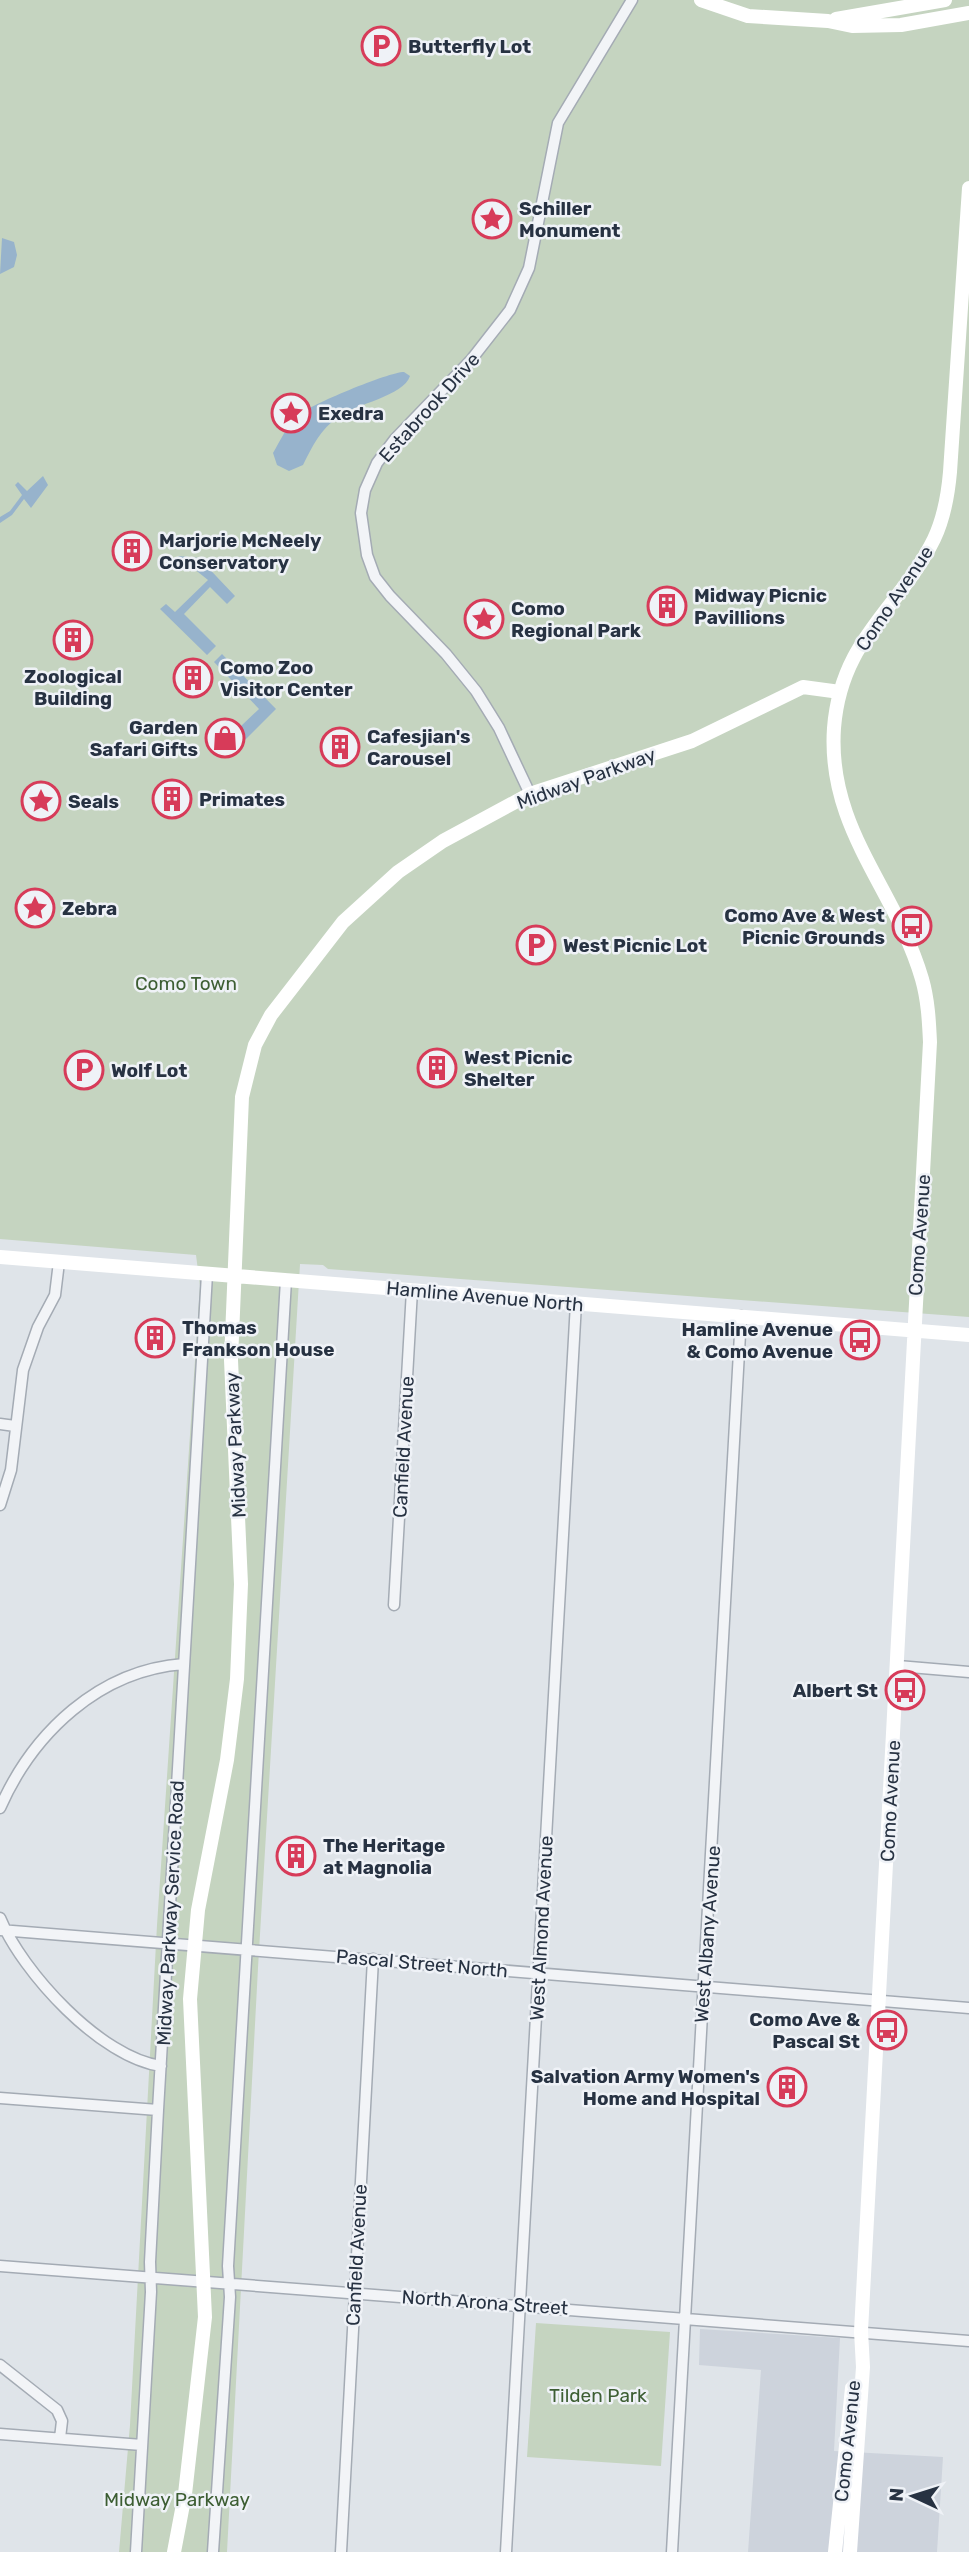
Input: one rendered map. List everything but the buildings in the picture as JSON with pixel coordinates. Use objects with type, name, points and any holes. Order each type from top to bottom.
[{"type":"street","name":"Estabrook Drive","points":[[530,794],[499,728],[476,691],[376,578],[366,555],[361,513],[365,491],[377,463],[395,439],[471,360],[510,310],[529,268],[558,123],[632,0]]},
{"type":"street","points":[[701,0],[727,11],[759,17],[828,21],[852,26],[901,25],[969,13]]},
{"type":"street","points":[[828,21],[945,0]]},
{"type":"street","name":"Como Avenue","points":[[835,2552],[845,2443],[861,2331],[898,1666],[913,1331],[930,1060],[929,1014],[917,964],[841,805],[834,746],[840,692],[866,635],[918,568],[944,514],[950,472],[969,188]]},
{"type":"street","name":"Midway Parkway","points":[[174,2552],[185,2494],[201,2353],[204,2281],[189,2025],[194,1945],[227,1760],[237,1679],[240,1574],[230,1387],[237,1277],[242,1097],[249,1061],[271,1015],[343,922],[398,872],[443,841],[530,794],[692,741],[803,687],[840,692]]},
{"type":"street","name":"Hamline Avenue North","points":[[0,1257],[969,1335]]},
{"type":"street","points":[[0,1505],[11,1470],[23,1370],[37,1327],[55,1295],[59,1262]]},
{"type":"street","name":"Midway Parkway Service Road","points":[[136,2552],[158,2110],[207,1274]]},
{"type":"street","points":[[213,2552],[223,2431],[246,1949],[286,1280]]},
{"type":"street","name":"Canfield Avenue","points":[[394,1605],[412,1290]]},
{"type":"street","name":"West Almond Avenue","points":[[506,2552],[522,2306],[576,1303]]},
{"type":"street","name":"West Albany Avenue","points":[[672,2552],[741,1316]]},
{"type":"street","points":[[0,1424],[15,1426]]},
{"type":"street","points":[[0,1808],[25,1760],[71,1710],[131,1676],[184,1664]]},
{"type":"street","points":[[898,1666],[969,1672]]},
{"type":"street","points":[[0,1917],[3,1930],[47,1988],[91,2030],[142,2063],[161,2066]]},
{"type":"street","name":"Pascal Street North","points":[[3,1930],[969,2007]]},
{"type":"street","name":"Canfield Avenue","points":[[341,2552],[373,1959]]},
{"type":"street","points":[[0,2098],[158,2110]]},
{"type":"street","name":"North Arona Street","points":[[0,2266],[229,2281],[969,2340]]},
{"type":"street","name":"Como Avenue","points":[[850,2552],[863,2367],[861,2331]]},
{"type":"street","points":[[0,2365],[57,2410],[62,2421],[60,2438]]},
{"type":"street","points":[[0,2434],[142,2445]]},
{"type":"shaded area","points":[[700,2329],[840,2338],[834,2451],[943,2457],[937,2552],[748,2552],[761,2370],[699,2365]]},
{"type":"green space","name":"Como Regional Park","points":[[0,0],[969,0],[969,1317],[328,1269],[323,1265],[300,1264],[227,2552],[119,2552],[130,2425],[157,1925],[200,1286],[196,1255],[0,1239]]},
{"type":"green space","name":"Tilden Park","points":[[536,2323],[670,2332],[661,2466],[527,2457]]},
{"type":"water","points":[[2,238],[14,242],[17,255],[14,267],[0,274]]},
{"type":"water","points":[[404,372],[410,376],[399,389],[346,412],[326,427],[303,465],[289,471],[277,465],[273,453],[297,416],[349,390]]},
{"type":"water","points":[[43,476],[48,485],[31,508],[24,499],[12,515],[0,523],[0,517],[10,511],[22,495],[15,485],[18,482],[27,491]]},
{"type":"water","points":[[178,556],[199,558],[235,596],[227,604],[210,587],[184,614],[216,646],[207,655],[160,609],[166,604],[175,612],[208,580]]},
{"type":"water","points":[[222,654],[276,709],[231,754],[221,745],[259,709],[214,662]]},
{"type":"place","name":"Butterfly Lot","points":[[381,46]]},
{"type":"place","name":"Schiller Monument","points":[[492,219]]},
{"type":"place","name":"Exedra","points":[[291,413]]},
{"type":"place","name":"Marjorie McNeely Conservatory","points":[[132,551]]},
{"type":"place","name":"Midway Picnic Pavillions","points":[[667,606]]},
{"type":"place","name":"Como Regional Park","points":[[484,619]]},
{"type":"place","name":"Zoological Building","points":[[73,640]]},
{"type":"place","name":"Como Zoo Visitor Center","points":[[193,678]]},
{"type":"place","name":"Garden Safari Gifts","points":[[225,738]]},
{"type":"place","name":"Cafesjian's Carousel","points":[[340,747]]},
{"type":"place","name":"Primates","points":[[172,799]]},
{"type":"place","name":"Seals","points":[[41,801]]},
{"type":"place","name":"Zebra","points":[[35,908]]},
{"type":"place","name":"Como Ave & West Picnic Grounds","points":[[912,926]]},
{"type":"place","name":"West Picnic Lot","points":[[536,945]]},
{"type":"place","name":"West Picnic Shelter","points":[[437,1068]]},
{"type":"place","name":"Wolf Lot","points":[[84,1070]]},
{"type":"place","name":"Thomas Frankson House","points":[[155,1338]]},
{"type":"place","name":"Hamline Avenue & Como Avenue","points":[[860,1340]]},
{"type":"place","name":"Albert St","points":[[905,1690]]},
{"type":"place","name":"The Heritage at Magnolia","points":[[296,1856]]},
{"type":"place","name":"Como Ave & Pascal St","points":[[887,2030]]},
{"type":"place","name":"Salvation Army Women's Home and Hospital","points":[[787,2087]]},
{"type":"park label","name":"Como Town","points":[[186,983]]}]
